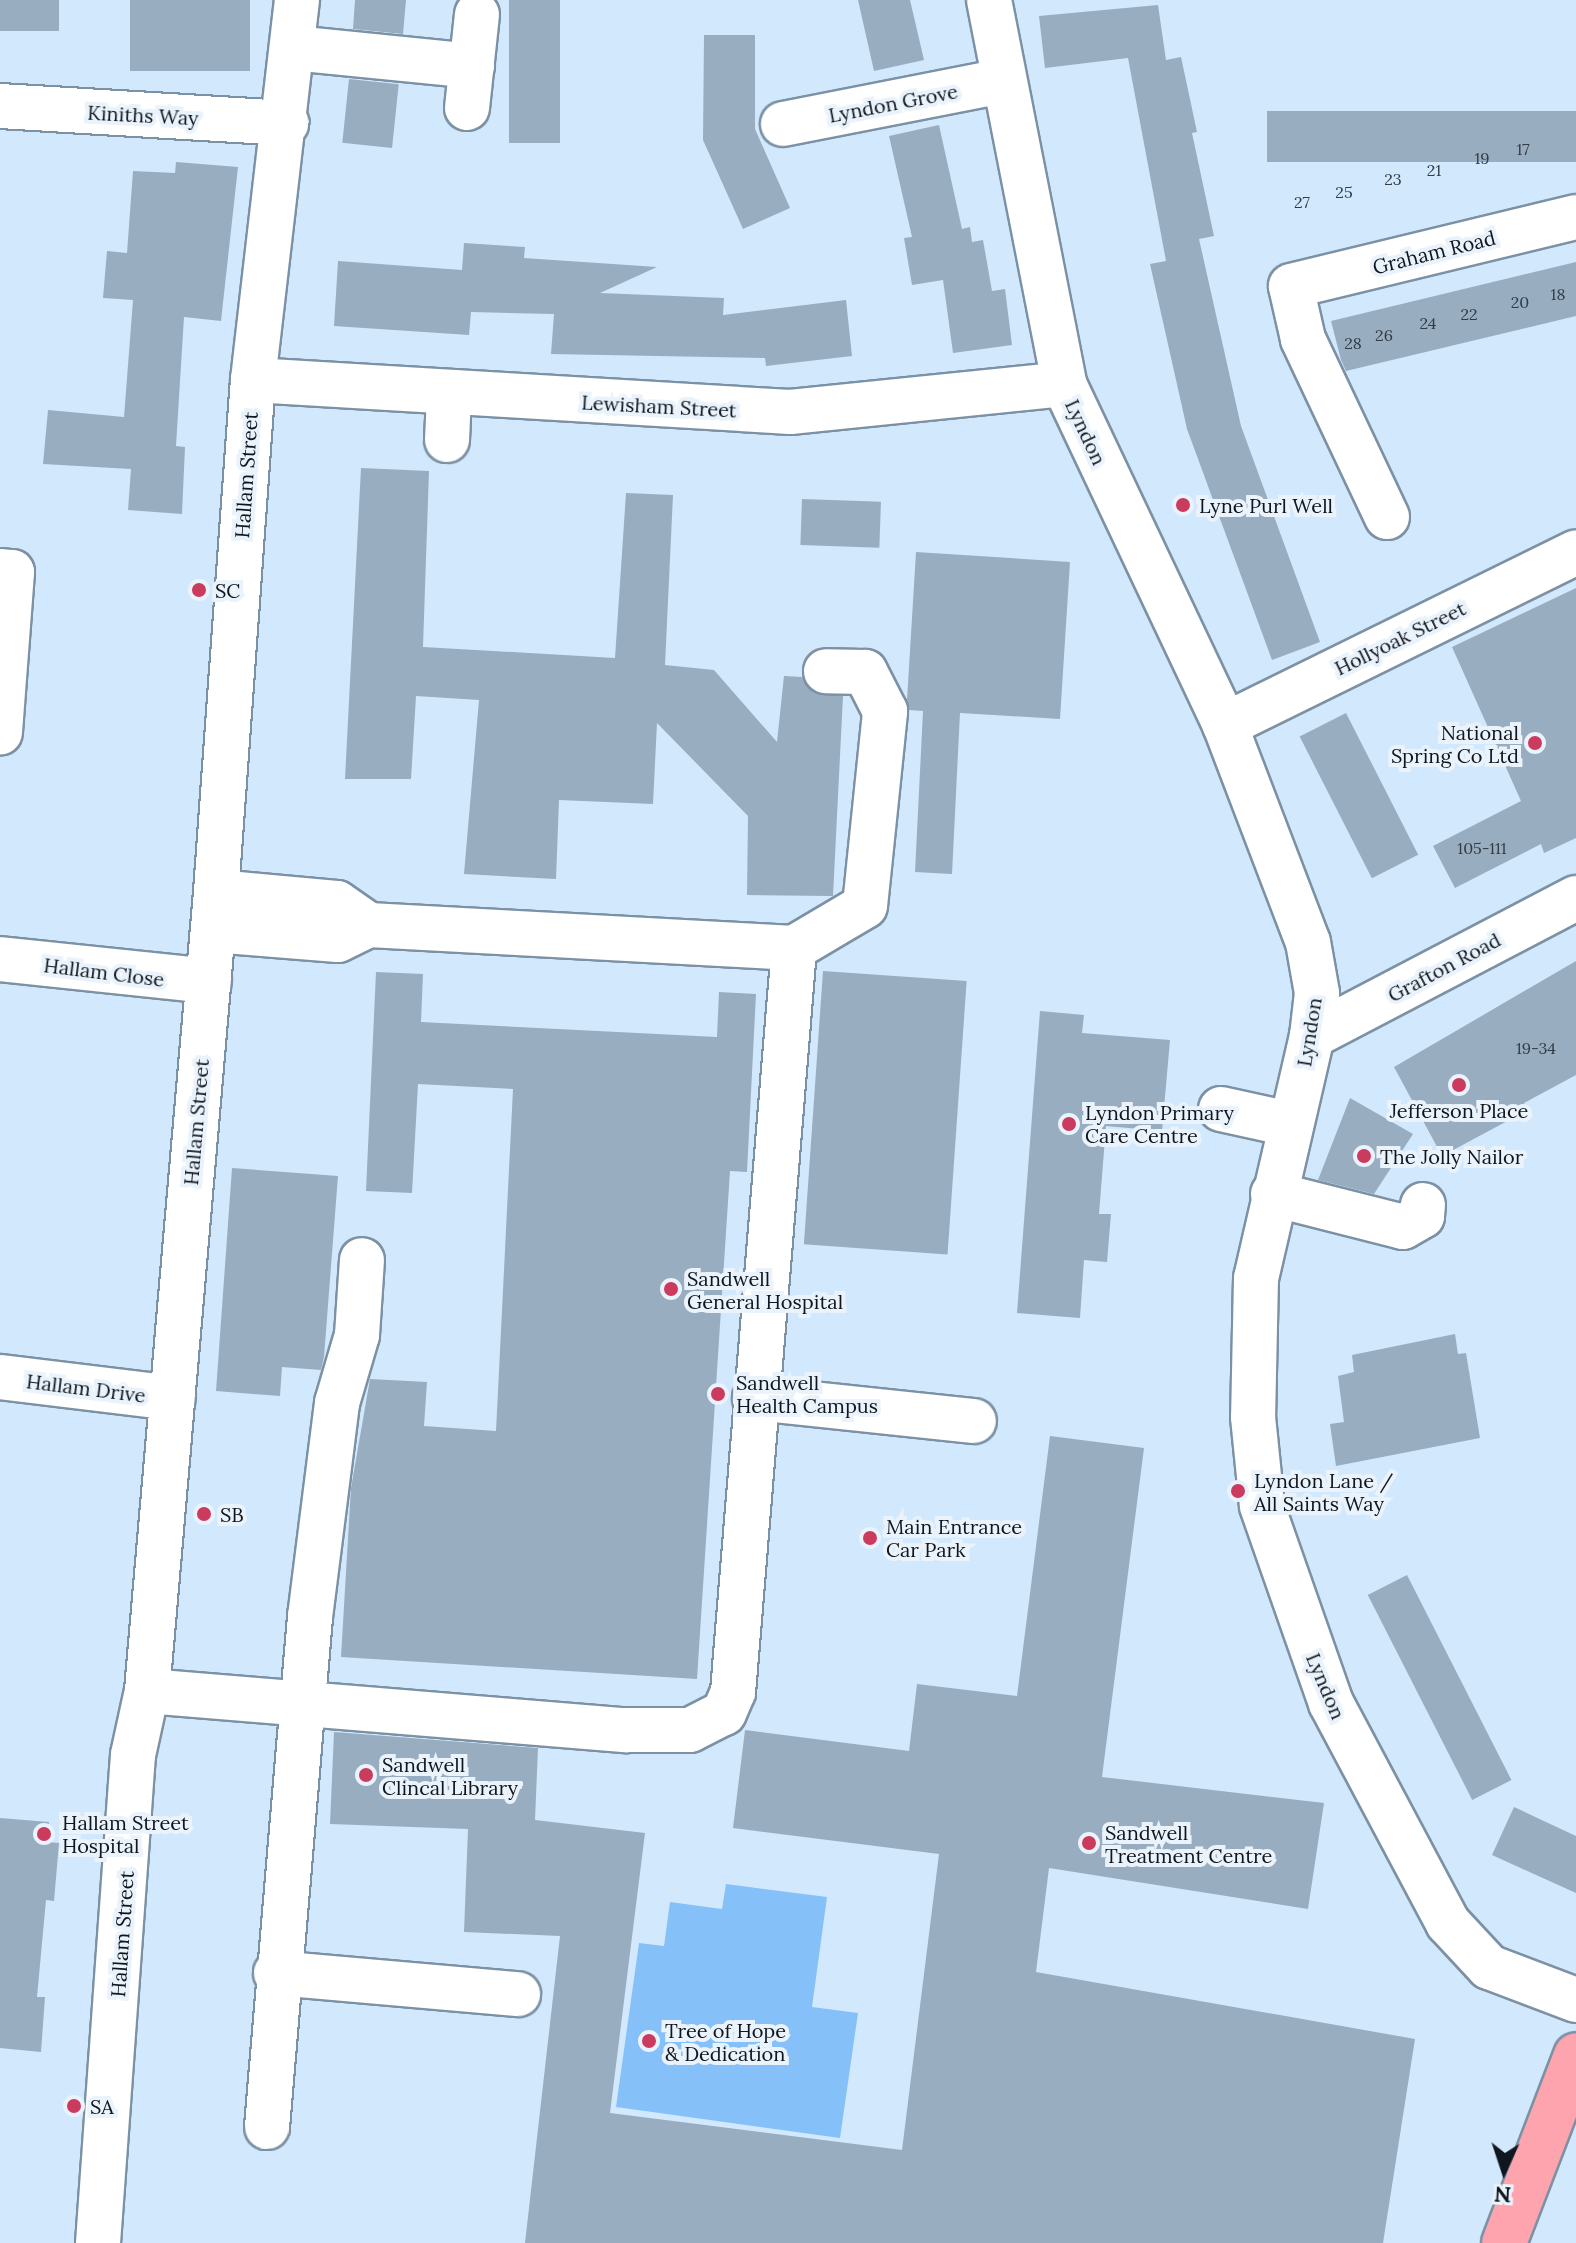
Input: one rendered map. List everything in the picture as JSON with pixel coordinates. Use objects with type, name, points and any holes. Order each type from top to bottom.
[{"type":"highway","points":[[1504,2243],[1576,2055]]},
{"type":"street","name":"Hallam Street","points":[[98,2243],[133,1755],[147,1691],[215,911],[253,380],[286,123],[297,0]]},
{"type":"street","name":"Lyndon","points":[[989,0],[1002,81],[1064,384],[1225,725],[1308,942],[1317,993],[1312,1036],[1289,1124],[1256,1278],[1253,1417],[1262,1506],[1293,1604],[1331,1703],[1448,1923],[1489,1967],[1576,2000]]},
{"type":"street","points":[[293,48],[470,87],[477,15]]},
{"type":"street","name":"Lyndon Grove","points":[[783,124],[1002,81]]},
{"type":"street","name":"Kiniths Way","points":[[0,106],[286,123]]},
{"type":"street","name":"Graham Road","points":[[1387,517],[1303,339],[1291,286],[1576,217]]},
{"type":"street","name":"Lewisham Street","points":[[253,380],[449,396],[790,412],[1064,384]]},
{"type":"street","points":[[447,440],[449,396]]},
{"type":"street","name":"Hollyoak Street","points":[[1225,725],[1576,552]]},
{"type":"street","points":[[0,571],[12,572],[0,733]]},
{"type":"street","points":[[215,911],[337,903],[369,925],[794,948],[865,906],[885,711],[865,672],[826,671]]},
{"type":"street","name":"Grafton Road","points":[[1312,1036],[1576,898]]},
{"type":"street","points":[[147,1691],[301,1699],[690,1730],[724,1713],[729,1702],[794,948]]},
{"type":"street","name":"Hallam Close","points":[[0,959],[209,981]]},
{"type":"street","points":[[1221,1109],[1289,1124]]},
{"type":"street","points":[[1273,1194],[1403,1227],[1422,1216],[1423,1205]]},
{"type":"street","points":[[267,2127],[276,1973],[301,1699],[335,1417],[357,1335],[362,1260]]},
{"type":"street","name":"Hallam Drive","points":[[0,1377],[173,1398]]},
{"type":"street","points":[[755,1398],[974,1421]]},
{"type":"street","points":[[276,1973],[518,1994]]},
{"type":"shaded area","points":[[726,1884],[827,1897],[812,2007],[858,2013],[840,2138],[616,2107],[639,1943],[664,1946],[670,1902],[722,1909]]},
{"type":"building","points":[[0,0],[59,0],[59,31],[0,31]]},
{"type":"building","points":[[130,0],[250,0],[250,71],[130,71]]},
{"type":"building","points":[[355,0],[406,0],[403,34],[353,29]]},
{"type":"building","points":[[509,0],[560,0],[560,143],[509,143]]},
{"type":"building","points":[[858,0],[910,0],[924,60],[874,71]]},
{"type":"building","points":[[1158,5],[1166,60],[1181,57],[1197,132],[1192,133],[1214,236],[1199,239],[1241,426],[1320,642],[1272,660],[1187,429],[1150,264],[1166,261],[1128,58],[1045,68],[1039,16]]},
{"type":"building","points":[[704,35],[755,35],[755,129],[790,208],[743,229],[703,140]]},
{"type":"building","points":[[349,79],[399,84],[392,148],[342,143]]},
{"type":"building","points":[[1267,111],[1576,111],[1576,162],[1267,162]]},
{"type":"building","points":[[939,125],[962,229],[970,227],[972,242],[983,240],[992,291],[1005,289],[1012,345],[953,353],[943,280],[912,285],[904,238],[912,237],[889,136]]},
{"type":"building","points":[[176,162],[238,167],[221,321],[184,317],[176,446],[185,447],[182,514],[128,510],[131,469],[43,464],[48,410],[124,417],[133,300],[103,298],[107,251],[127,253],[133,171],[175,173]]},
{"type":"building","points":[[464,243],[525,247],[524,258],[657,267],[600,293],[724,298],[723,315],[846,300],[852,356],[766,366],[765,358],[551,354],[554,314],[471,312],[469,335],[334,326],[338,261],[462,270]]},
{"type":"building","points":[[1576,262],[1576,316],[1346,371],[1341,360],[1331,321]]},
{"type":"building","points":[[361,468],[429,471],[423,647],[615,658],[626,493],[673,495],[665,665],[714,670],[777,742],[784,676],[802,677],[814,693],[843,696],[833,896],[747,895],[748,816],[657,723],[653,804],[559,800],[556,879],[464,874],[479,700],[416,696],[411,779],[345,779]]},
{"type":"building","points":[[802,499],[881,502],[879,548],[800,545]]},
{"type":"building","points":[[916,552],[1070,562],[1060,719],[960,713],[952,874],[915,872],[923,711],[909,710],[907,700]]},
{"type":"building","name":"National Spring Co Ltd","points":[[1576,588],[1576,838],[1544,853],[1541,844],[1455,888],[1433,846],[1521,801],[1452,647]]},
{"type":"building","points":[[1346,713],[1418,855],[1372,878],[1300,737]]},
{"type":"building","points":[[1576,961],[1576,1075],[1524,1103],[1528,1110],[1442,1156],[1394,1067]]},
{"type":"building","name":"Sandwell General Hospital","points":[[823,971],[967,981],[948,1254],[804,1244]]},
{"type":"building","points":[[376,972],[423,974],[421,1022],[717,1037],[719,992],[756,994],[747,1172],[730,1171],[697,1679],[341,1657],[351,1488],[370,1379],[427,1382],[424,1426],[496,1431],[513,1089],[418,1084],[412,1193],[366,1191]]},
{"type":"building","name":"Lyndon Primary Care Centre","points":[[1040,1011],[1084,1015],[1082,1033],[1170,1040],[1162,1131],[1106,1126],[1099,1214],[1111,1214],[1107,1262],[1084,1260],[1080,1318],[1017,1313]]},
{"type":"building","name":"The Jolly Nailor","points":[[1350,1098],[1413,1134],[1374,1194],[1318,1180]]},
{"type":"building","points":[[232,1168],[338,1176],[321,1370],[282,1367],[280,1396],[216,1391]]},
{"type":"building","points":[[1455,1334],[1458,1354],[1466,1353],[1480,1438],[1336,1466],[1330,1424],[1344,1422],[1338,1376],[1354,1372],[1352,1355]]},
{"type":"building","name":"Sandwell Treatment Centre","points":[[1050,1436],[1144,1448],[1102,1777],[1324,1803],[1308,1909],[1049,1868],[1036,1972],[1415,2039],[1383,2243],[525,2243],[560,1936],[464,1932],[468,1829],[330,1824],[334,1732],[538,1748],[535,1820],[645,1833],[610,2113],[902,2150],[939,1854],[733,1828],[745,1730],[909,1751],[917,1684],[1017,1696]]},
{"type":"building","points":[[1407,1575],[1511,1780],[1472,1800],[1368,1595]]},
{"type":"building","points":[[1514,1807],[1576,1836],[1576,1893],[1492,1855]]},
{"type":"building","points":[[0,1818],[49,1822],[47,1842],[59,1843],[54,1901],[46,1900],[37,1997],[45,1997],[41,2052],[0,2048]]},
{"type":"place","name":"Lyne Purl Well","points":[[1183,505]]},
{"type":"place","name":"SC","points":[[199,590]]},
{"type":"place","name":"National Spring Co Ltd","points":[[1535,743]]},
{"type":"place","name":"Jefferson Place","points":[[1459,1085]]},
{"type":"place","name":"Lyndon Primary Care Centre","points":[[1069,1124]]},
{"type":"place","name":"The Jolly Nailor","points":[[1364,1156]]},
{"type":"place","name":"Sandwell General Hospital","points":[[671,1289]]},
{"type":"place","name":"Sandwell Health Campus","points":[[718,1394]]},
{"type":"place","name":"Lyndon Lane / All Saints Way","points":[[1238,1491]]},
{"type":"place","name":"SB","points":[[204,1514]]},
{"type":"place","name":"Main Entrance Car Park","points":[[870,1538]]},
{"type":"place","name":"Sandwell Clincal Library","points":[[366,1775]]},
{"type":"place","name":"Hallam Street Hospital","points":[[44,1834]]},
{"type":"place","name":"Sandwell Treatment Centre","points":[[1089,1843]]},
{"type":"place","name":"Tree of Hope & Dedication","points":[[649,2041]]},
{"type":"place","name":"SA","points":[[74,2106]]}]
